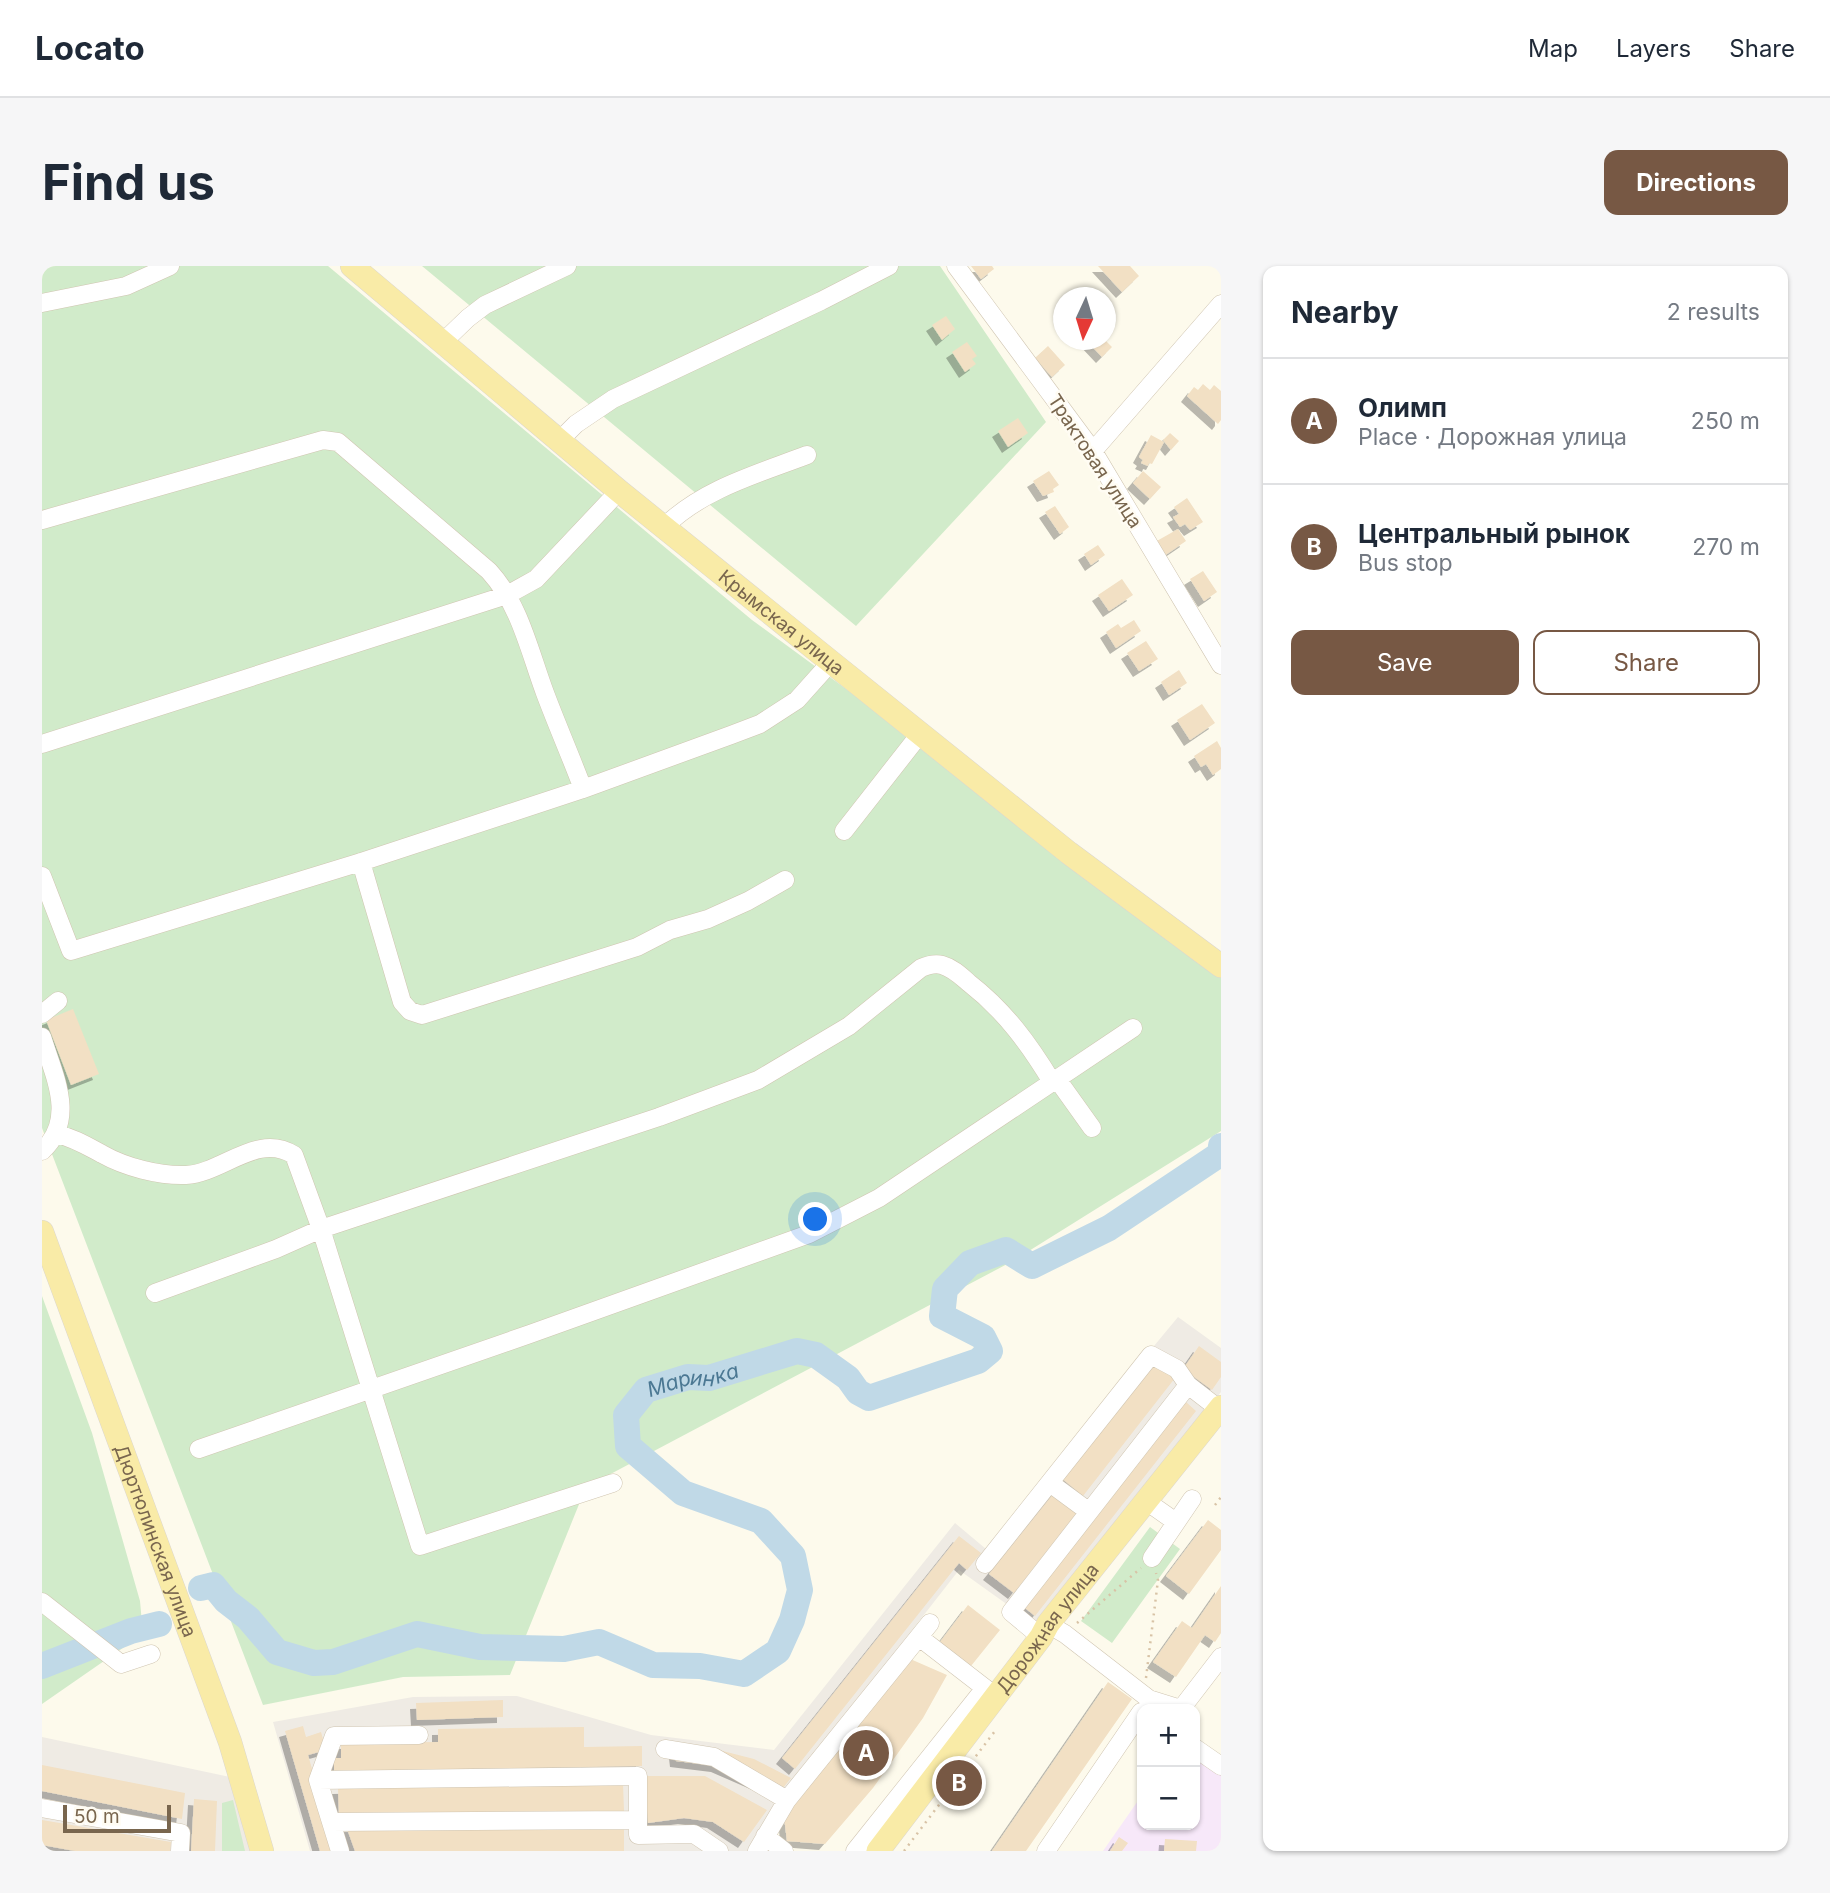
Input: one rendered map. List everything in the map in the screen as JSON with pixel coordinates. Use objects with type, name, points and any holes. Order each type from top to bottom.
[{"type":"main road","name":"Крымская улица","points":[[352,266],[619,491],[920,734],[1069,853],[1221,966]]},
{"type":"main road","name":"Дюртюлинская улица","points":[[42,1232],[230,1742],[262,1851]]},
{"type":"main road","name":"Дорожная улица","points":[[878,1851],[990,1692],[1051,1631],[1146,1501],[1220,1408]]},
{"type":"street","points":[[42,303],[126,286],[170,266]]},
{"type":"street","points":[[442,343],[485,305],[567,266]]},
{"type":"street","points":[[559,441],[576,425],[613,399],[889,266]]},
{"type":"street","name":"Трактовая улица","points":[[956,266],[1093,451],[1221,665]]},
{"type":"street","points":[[1093,451],[1221,304]]},
{"type":"street","points":[[42,520],[323,440],[343,445],[489,571],[514,605],[583,789]]},
{"type":"street","points":[[664,527],[686,508],[710,493],[807,455]]},
{"type":"street","points":[[42,744],[507,595],[536,579],[619,491]]},
{"type":"street","points":[[42,876],[71,951],[361,862],[583,789],[760,724],[797,700],[831,662]]},
{"type":"street","points":[[844,831],[920,734]]},
{"type":"street","points":[[361,862],[402,1002],[410,1011],[422,1015],[637,947],[670,930],[708,919],[748,901],[785,880]]},
{"type":"street","points":[[155,1293],[321,1230],[647,1121],[758,1080],[849,1026],[921,968],[932,964],[953,970],[999,1008],[1092,1128]]},
{"type":"street","points":[[42,1014],[58,1001]]},
{"type":"street","points":[[199,1449],[809,1234],[879,1198],[1133,1028]]},
{"type":"street","points":[[42,1037],[61,1104],[57,1133],[42,1151]]},
{"type":"street","points":[[57,1133],[71,1137],[121,1163],[184,1175],[205,1173],[254,1150],[285,1149],[294,1155],[321,1230],[420,1546],[613,1482]]},
{"type":"street","points":[[985,1564],[1151,1355],[1177,1369],[1188,1385],[1220,1408]]},
{"type":"street","points":[[1137,1704],[1051,1631],[1011,1612],[1188,1385]]},
{"type":"street","points":[[1050,1483],[1088,1511]]},
{"type":"street","points":[[1152,1558],[1192,1499]]},
{"type":"street","points":[[1146,1501],[1176,1522]]},
{"type":"street","points":[[42,1602],[121,1664],[151,1654]]},
{"type":"street","points":[[784,1851],[761,1844],[787,1800],[925,1630],[990,1692],[855,1851]]},
{"type":"street","points":[[1185,1704],[1221,1657]]},
{"type":"street","points":[[1046,1851],[1137,1718]]},
{"type":"street","points":[[340,1851],[318,1780],[334,1736],[419,1735]]},
{"type":"street","points":[[665,1749],[713,1757],[787,1800]]},
{"type":"street","points":[[1200,1751],[1221,1766]]},
{"type":"street","points":[[318,1780],[638,1776],[638,1835]]},
{"type":"street","points":[[42,1808],[181,1833],[180,1851]]},
{"type":"street","points":[[331,1822],[638,1835],[694,1834],[719,1851]]},
{"type":"path","points":[[1216,1505],[1221,1497]]},
{"type":"path","points":[[1051,1631],[1152,1558],[1158,1580],[1146,1678]]},
{"type":"shaded area","points":[[1178,1317],[1221,1348],[1221,1392],[1037,1626],[959,1570],[773,1808],[748,1851],[310,1851],[273,1722],[413,1697],[517,1696],[651,1735],[774,1750],[955,1523],[986,1549]]},
{"type":"shaded area","points":[[42,1737],[230,1777],[252,1851],[42,1851]]},
{"type":"shaded area","points":[[1200,1755],[1221,1770],[1221,1851],[1103,1851],[1137,1802],[1137,1830],[1200,1830]]},
{"type":"green space","points":[[42,266],[328,266],[752,620],[1221,964],[1221,1131],[1011,1262],[586,1487],[510,1675],[403,1677],[263,1705],[42,1128]]},
{"type":"green space","points":[[422,266],[940,266],[1046,422],[856,626]]},
{"type":"green space","points":[[42,1296],[92,1433],[140,1601],[143,1634],[42,1704]]},
{"type":"green space","points":[[1150,1527],[1180,1549],[1112,1643],[1081,1621]]},
{"type":"green space","points":[[233,1800],[245,1851],[222,1851],[222,1803]]},
{"type":"building","points":[[971,266],[992,266],[994,269],[981,279]]},
{"type":"building","points":[[1098,266],[1130,266],[1139,276],[1122,292]]},
{"type":"building","points":[[946,316],[955,329],[942,340],[932,325]]},
{"type":"building","points":[[967,342],[977,356],[972,359],[976,364],[965,372],[952,352]]},
{"type":"building","points":[[1048,346],[1065,365],[1052,377],[1035,358]]},
{"type":"building","points":[[1095,350],[1109,350],[1102,357]]},
{"type":"building","points":[[1203,384],[1210,390],[1214,385],[1221,391],[1221,420],[1218,424],[1187,396],[1194,387],[1198,390]]},
{"type":"building","points":[[1018,418],[1028,433],[1008,447],[998,431]]},
{"type":"building","points":[[1170,433],[1179,441],[1171,450],[1163,440]]},
{"type":"building","points":[[1151,435],[1164,442],[1152,464],[1149,463],[1148,466],[1141,463],[1143,460],[1139,457]]},
{"type":"building","points":[[1049,471],[1059,485],[1053,489],[1054,492],[1043,496],[1033,481]]},
{"type":"building","points":[[1143,471],[1161,487],[1150,499],[1133,483]]},
{"type":"building","points":[[1187,498],[1203,522],[1190,530],[1185,524],[1180,527],[1173,517],[1179,514],[1174,507]]},
{"type":"building","points":[[1055,506],[1069,527],[1060,534],[1045,512]]},
{"type":"building","points":[[1178,529],[1186,541],[1164,556],[1155,542]]},
{"type":"building","points":[[1098,545],[1105,555],[1091,565],[1084,554]]},
{"type":"building","points":[[1203,571],[1217,592],[1204,601],[1190,579]]},
{"type":"building","points":[[1122,579],[1133,595],[1109,611],[1098,595]]},
{"type":"building","points":[[1134,620],[1141,631],[1116,648],[1106,632],[1118,624],[1121,628]]},
{"type":"building","points":[[1146,641],[1158,659],[1139,671],[1127,653]]},
{"type":"building","points":[[1179,670],[1187,683],[1169,695],[1161,682]]},
{"type":"building","points":[[1202,704],[1215,723],[1190,740],[1177,720]]},
{"type":"building","points":[[1217,741],[1221,748],[1221,769],[1213,775],[1206,764],[1201,767],[1194,756]]},
{"type":"building","points":[[73,1009],[99,1074],[71,1085],[46,1020]]},
{"type":"building","points":[[1199,1346],[1221,1362],[1221,1377],[1212,1390],[1183,1369]]},
{"type":"building","points":[[1152,1359],[1175,1378],[1083,1496],[1060,1477]]},
{"type":"building","points":[[1186,1402],[1196,1411],[1035,1616],[1025,1608]]},
{"type":"building","points":[[1062,1483],[1086,1501],[1014,1593],[989,1574]]},
{"type":"building","points":[[1208,1520],[1221,1530],[1221,1550],[1189,1594],[1166,1576]]},
{"type":"building","points":[[959,1536],[981,1553],[967,1570],[959,1563],[795,1769],[782,1758]]},
{"type":"building","points":[[1221,1586],[1221,1633],[1215,1642],[1205,1635],[1176,1677],[1153,1662],[1182,1621],[1192,1628]]},
{"type":"building","points":[[968,1605],[1000,1630],[971,1666],[940,1642]]},
{"type":"building","points":[[908,1658],[947,1675],[923,1718],[873,1788],[825,1844],[787,1841],[784,1817]]},
{"type":"building","points":[[1108,1682],[1132,1699],[1026,1851],[992,1851]]},
{"type":"building","points":[[503,1700],[503,1717],[417,1720],[416,1703]]},
{"type":"building","points":[[303,1726],[306,1737],[321,1732],[326,1750],[308,1755],[336,1851],[320,1851],[285,1731]]},
{"type":"building","points":[[584,1727],[584,1747],[642,1746],[642,1766],[334,1771],[334,1758],[341,1758],[341,1743],[438,1742],[438,1729]]},
{"type":"building","points":[[674,1744],[711,1748],[754,1759],[791,1778],[779,1793],[717,1766],[676,1761]]},
{"type":"building","points":[[42,1765],[185,1793],[182,1819],[42,1791]]},
{"type":"building","points":[[644,1776],[705,1776],[767,1810],[744,1842],[713,1822],[684,1818],[648,1823]]},
{"type":"building","points":[[623,1783],[624,1811],[339,1816],[338,1788]]},
{"type":"building","points":[[194,1799],[217,1801],[215,1851],[191,1851]]},
{"type":"building","points":[[42,1820],[171,1842],[170,1851],[75,1851],[42,1845]]},
{"type":"building","points":[[346,1826],[624,1828],[624,1851],[355,1851]]},
{"type":"building","points":[[1119,1837],[1128,1843],[1122,1851],[1110,1851]]},
{"type":"building","points":[[1165,1839],[1197,1841],[1196,1851],[1164,1851]]},
{"type":"waterway","name":"Маринка","points":[[201,1588],[213,1585],[226,1601],[248,1618],[277,1652],[314,1663],[333,1662],[417,1634],[480,1647],[564,1649],[599,1642],[653,1665],[700,1666],[744,1674],[778,1651],[792,1620],[800,1590],[793,1556],[761,1521],[683,1493],[628,1446],[626,1415],[646,1390],[688,1377],[709,1378],[797,1351],[816,1355],[848,1378],[858,1392],[869,1398],[978,1361],[990,1351],[983,1337],[942,1316],[945,1289],[970,1263],[1006,1250],[1032,1266],[1109,1228],[1220,1154],[1221,1146]]},
{"type":"waterway","name":"Маринка","points":[[42,1666],[131,1631],[159,1624]]},
{"type":"place","name":"Олимп","points":[[866,1753]]},
{"type":"place","name":"Центральный рынок","points":[[959,1783]]}]
